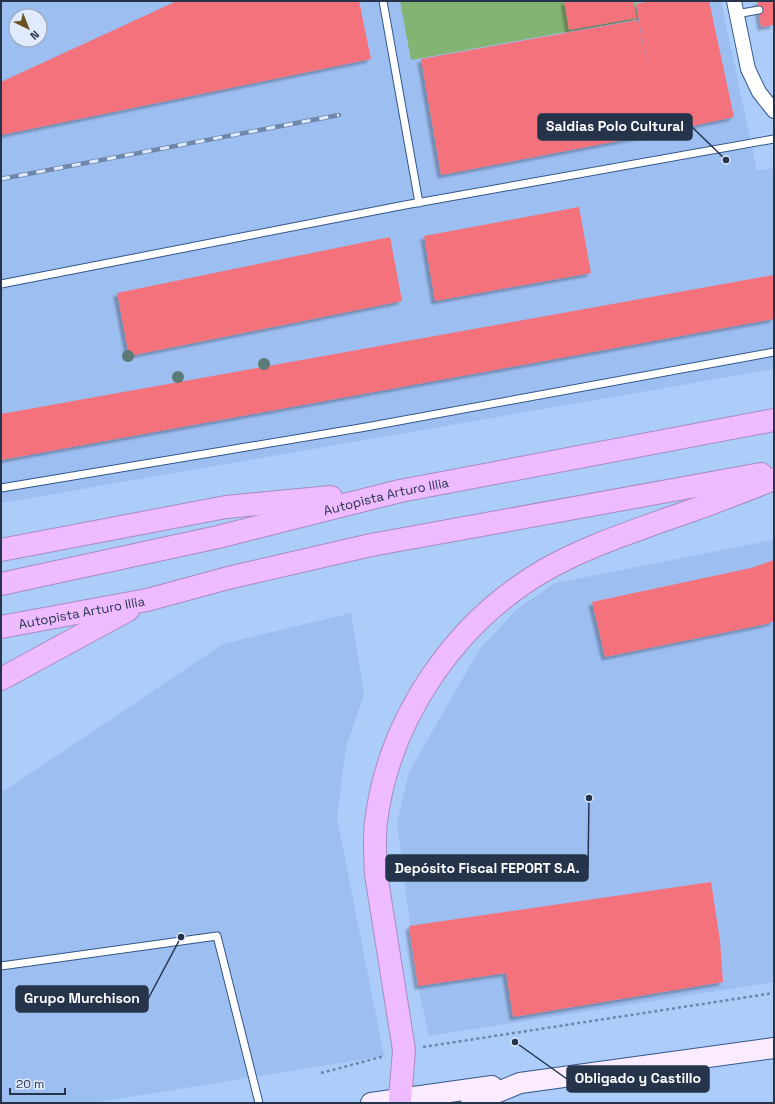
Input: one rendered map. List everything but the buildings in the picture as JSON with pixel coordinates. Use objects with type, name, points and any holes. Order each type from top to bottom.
[{"type":"highway","name":"Autopista Arturo Illia","points":[[1,584],[218,537],[400,491],[774,420]]},
{"type":"highway","name":"Autopista Arturo Illia","points":[[1,627],[147,600],[228,578],[371,545],[774,471]]},
{"type":"highway","points":[[398,1101],[404,1050],[376,874],[376,823],[384,781],[391,758],[409,716],[430,679],[459,641],[489,610],[524,583],[546,570],[573,555],[612,539],[774,479]]},
{"type":"highway","points":[[1,550],[226,507],[400,491]]},
{"type":"highway","points":[[1,679],[147,600]]},
{"type":"main road","points":[[371,1103],[398,1101],[774,1048]]},
{"type":"main road","points":[[471,1103],[520,1083]]},
{"type":"street","points":[[735,7],[748,69],[759,92],[774,111]]},
{"type":"lane","points":[[383,1],[419,203]]},
{"type":"lane","points":[[735,7],[758,10]]},
{"type":"lane","points":[[1,284],[419,203],[774,139]]},
{"type":"lane","points":[[1,488],[366,427],[774,352]]},
{"type":"lane","points":[[1,966],[217,936],[259,1103]]},
{"type":"path","points":[[321,1073],[404,1050],[774,993]]},
{"type":"shaded area","points":[[1,1],[721,1],[757,171],[774,168],[774,369],[1,503]]},
{"type":"shaded area","points":[[774,540],[774,982],[429,1036],[418,986],[397,823],[409,772],[479,650],[517,609],[555,583]]},
{"type":"shaded area","points":[[351,613],[364,694],[346,747],[337,818],[384,1056],[92,1103],[1,1103],[1,793],[223,644]]},
{"type":"green space","points":[[400,1],[644,1],[635,3],[638,19],[411,60]]},
{"type":"railway","points":[[1,179],[339,115]]},
{"type":"place","name":"Saldias Polo Cultural","points":[[726,160]]},
{"type":"place","name":"Depósito Fiscal FEPORT S.A.","points":[[589,798]]},
{"type":"place","name":"Grupo Murchison","points":[[181,937]]},
{"type":"place","name":"Obligado y Castillo","points":[[515,1042]]}]
